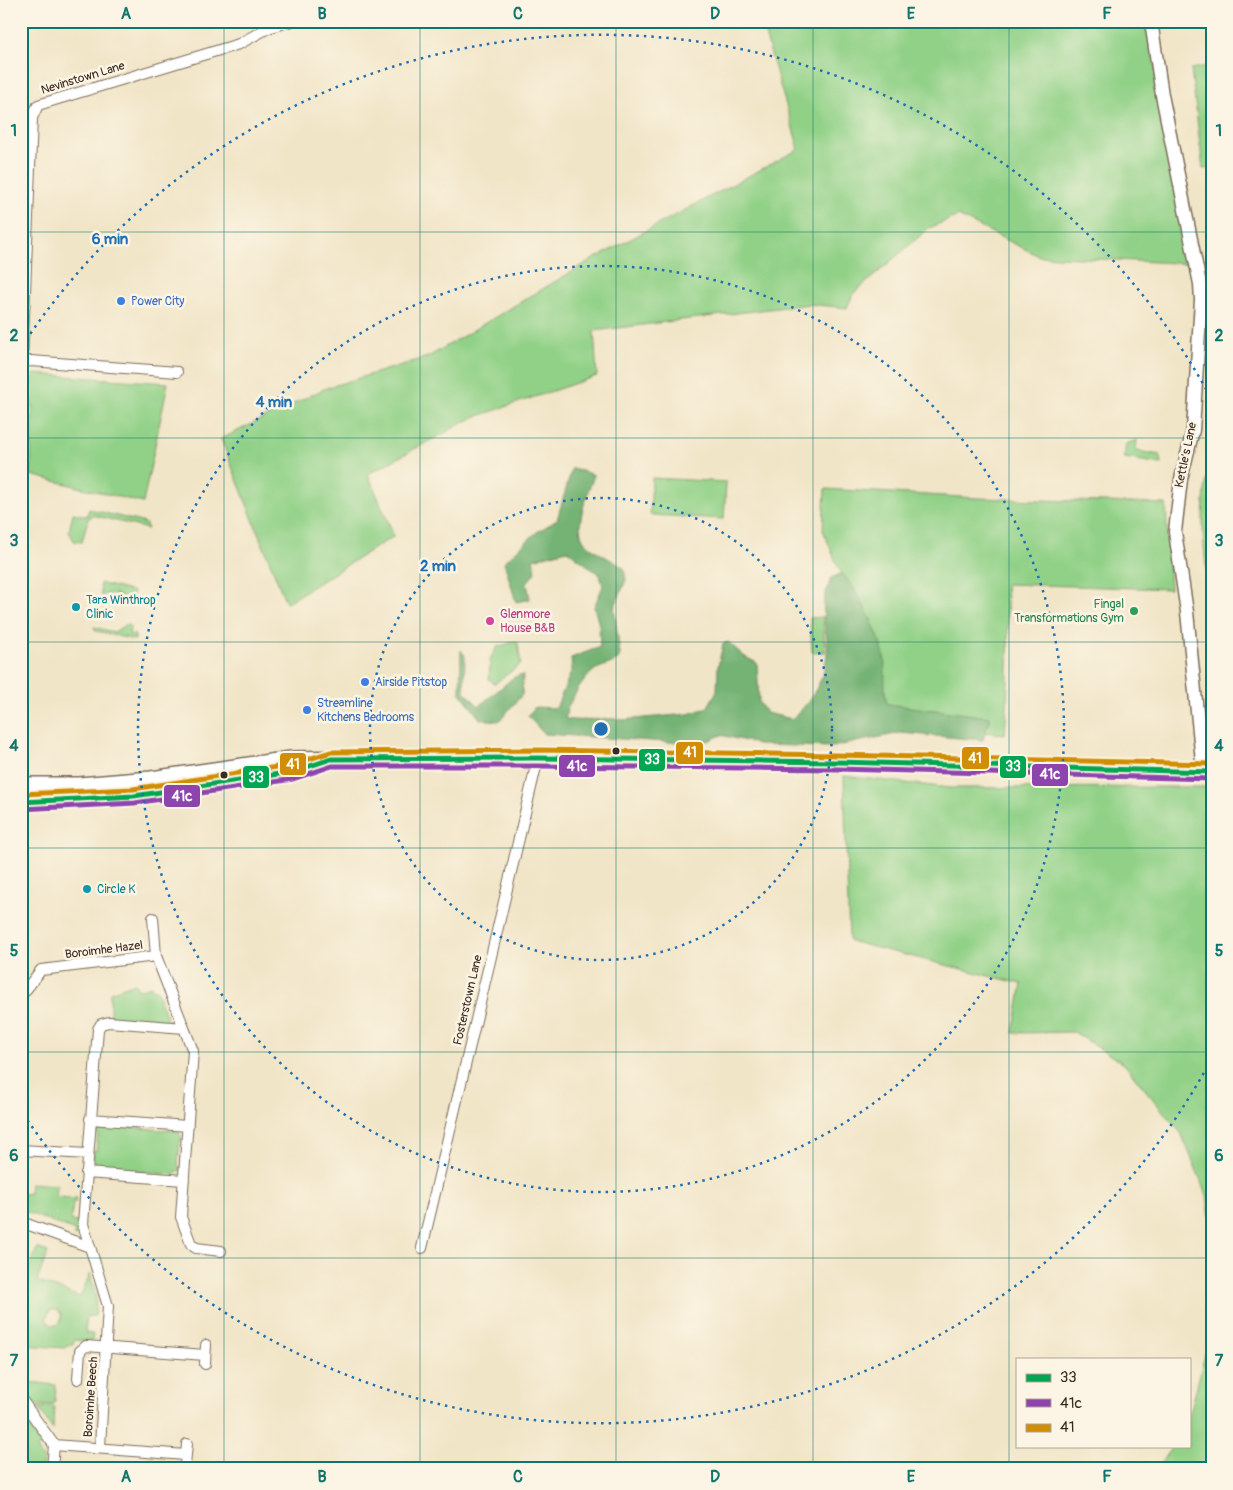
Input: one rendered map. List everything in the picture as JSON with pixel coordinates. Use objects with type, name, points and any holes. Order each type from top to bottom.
[{"type":"main road","points":[[21,784],[79,785],[151,779],[291,759],[538,758],[1010,765],[1207,771]]},
{"type":"main road","points":[[21,802],[85,801],[143,794],[292,772],[331,760]]},
{"type":"street","name":"Nevinstown Lane","points":[[21,390],[32,118],[38,105],[239,44],[268,28],[292,21]]},
{"type":"street","name":"Kettle's Lane","points":[[1151,21],[1162,94],[1200,284],[1201,300],[1193,430],[1180,480],[1175,532],[1207,771]]},
{"type":"street","points":[[22,362],[177,372]]},
{"type":"street","name":"Fosterstown Lane","points":[[422,1248],[538,758]]},
{"type":"street","points":[[153,918],[156,956]]},
{"type":"street","name":"Boroimhe Hazel","points":[[21,996],[41,970],[156,956],[193,1051],[181,1217],[191,1244],[201,1250],[221,1251]]},
{"type":"street","points":[[184,1028],[109,1022],[101,1024],[97,1040],[86,1173],[184,1180]]},
{"type":"street","points":[[90,1119],[188,1126]]},
{"type":"street","points":[[21,1150],[88,1154]]},
{"type":"street","name":"Boroimhe Beech","points":[[86,1173],[83,1224],[108,1306],[100,1447]]},
{"type":"street","points":[[21,1222],[90,1248]]},
{"type":"street","name":"Boroimhe Beech","points":[[78,1379],[82,1348],[86,1346],[205,1355]]},
{"type":"street","points":[[21,1399],[25,1412],[54,1445],[52,1469]]},
{"type":"street","name":"Boroimhe Beech","points":[[54,1445],[186,1455]]},
{"type":"green space","points":[[761,21],[1146,21],[1195,264],[1039,256],[958,216],[929,228],[853,294],[847,308],[809,304],[594,331],[597,376],[472,418],[368,474],[394,536],[286,603],[221,439],[326,388],[428,357],[588,262],[799,149]]},
{"type":"green space","points":[[1212,65],[1212,168],[1203,169],[1191,69]]},
{"type":"green space","points":[[33,374],[168,383],[143,503],[31,475]]},
{"type":"green space","points":[[1137,440],[1136,451],[1160,455],[1161,464],[1124,458],[1126,444]]},
{"type":"green space","points":[[572,468],[594,475],[583,509],[580,528],[581,536],[594,549],[624,568],[626,580],[614,608],[620,654],[618,660],[592,672],[576,692],[568,707],[566,719],[622,720],[688,714],[707,708],[717,691],[718,666],[723,644],[728,642],[745,657],[757,663],[759,702],[766,713],[792,719],[814,694],[823,673],[827,651],[823,610],[825,598],[831,578],[842,573],[861,602],[878,636],[884,657],[887,704],[990,717],[983,740],[900,733],[832,747],[762,745],[721,735],[708,741],[683,743],[544,734],[528,716],[535,707],[556,708],[572,670],[571,658],[600,647],[599,625],[594,607],[603,586],[600,575],[567,550],[533,559],[536,571],[527,583],[530,599],[516,602],[504,562],[537,532],[557,520]]},
{"type":"green space","points":[[1212,469],[1212,600],[1205,559],[1203,519],[1206,482]]},
{"type":"green space","points":[[652,478],[726,482],[724,519],[650,515]]},
{"type":"green space","points":[[825,489],[977,498],[1166,504],[1170,589],[1006,584],[1008,659],[1005,734],[877,723],[863,617],[836,562],[823,530]]},
{"type":"green space","points":[[89,509],[145,523],[148,529],[93,515],[88,519],[82,542],[74,541],[69,531],[73,513],[87,516]]},
{"type":"green space","points":[[100,583],[134,592],[131,598],[122,605],[126,600],[120,596],[108,594],[101,596]]},
{"type":"green space","points":[[823,617],[825,652],[812,652],[810,618]]},
{"type":"green space","points":[[127,624],[130,627],[129,634],[135,635],[135,640],[96,631],[94,627],[114,632]]},
{"type":"green space","points":[[514,642],[518,643],[521,664],[494,684],[489,679],[490,659],[497,647]]},
{"type":"green space","points":[[461,650],[465,656],[464,691],[479,706],[514,677],[523,675],[522,695],[499,721],[480,719],[460,692]]},
{"type":"green space","points":[[844,776],[950,788],[1212,787],[1212,1234],[1207,1195],[1181,1133],[1124,1064],[1074,1032],[1013,1033],[1022,984],[849,941]]},
{"type":"green space","points":[[135,983],[138,990],[151,986],[153,990],[157,989],[168,1022],[110,1018],[110,992]]},
{"type":"green space","points":[[101,1125],[178,1131],[183,1140],[180,1140],[178,1166],[181,1167],[180,1171],[173,1175],[94,1167],[93,1151],[96,1151],[98,1134],[95,1133],[95,1129]]},
{"type":"green space","points":[[30,1183],[57,1185],[56,1196],[73,1199],[76,1197],[76,1202],[73,1202],[71,1221],[79,1222],[79,1236],[74,1236],[75,1231],[24,1211],[21,1217],[21,1193],[29,1194]]},
{"type":"green space","points":[[37,1248],[48,1252],[37,1281],[80,1297],[90,1274],[96,1295],[95,1316],[87,1316],[85,1333],[93,1334],[92,1341],[74,1340],[73,1345],[66,1345],[65,1348],[21,1345],[21,1289]],"holes":[[[50,1310],[57,1310],[61,1313],[61,1321],[57,1325],[51,1325],[46,1319]]]},
{"type":"green space","points":[[1212,1327],[1212,1469],[1156,1469],[1172,1448],[1190,1448],[1190,1413]]},
{"type":"green space","points":[[21,1381],[56,1385],[55,1403],[37,1406],[21,1387]]},
{"type":"green space","points":[[53,1405],[54,1407],[53,1430],[38,1408]]},
{"type":"green space","points":[[24,1418],[33,1422],[44,1443],[37,1448],[43,1459],[42,1469],[21,1469],[21,1419]]},
{"type":"transit line","name":"41","points":[[21,794],[133,789],[290,765],[331,752],[538,750],[1212,764]]},
{"type":"transit line","name":"33","points":[[21,802],[134,796],[292,772],[331,759],[538,758],[838,762],[1212,772]]},
{"type":"transit line","name":"41c","points":[[21,809],[135,803],[293,779],[332,766],[838,769],[1212,779]]},
{"type":"place","name":"Power City","points":[[121,301]]},
{"type":"place","name":"Tara Winthrop Clinic","points":[[76,607]]},
{"type":"place","name":"Fingal Transformations Gym","points":[[1134,611]]},
{"type":"place","name":"Glenmore House B&B","points":[[490,621]]},
{"type":"place","name":"Airside Pitstop","points":[[365,682]]},
{"type":"place","name":"Streamline Kitchens Bedrooms","points":[[307,710]]},
{"type":"place","name":"Circle K","points":[[87,889]]}]
